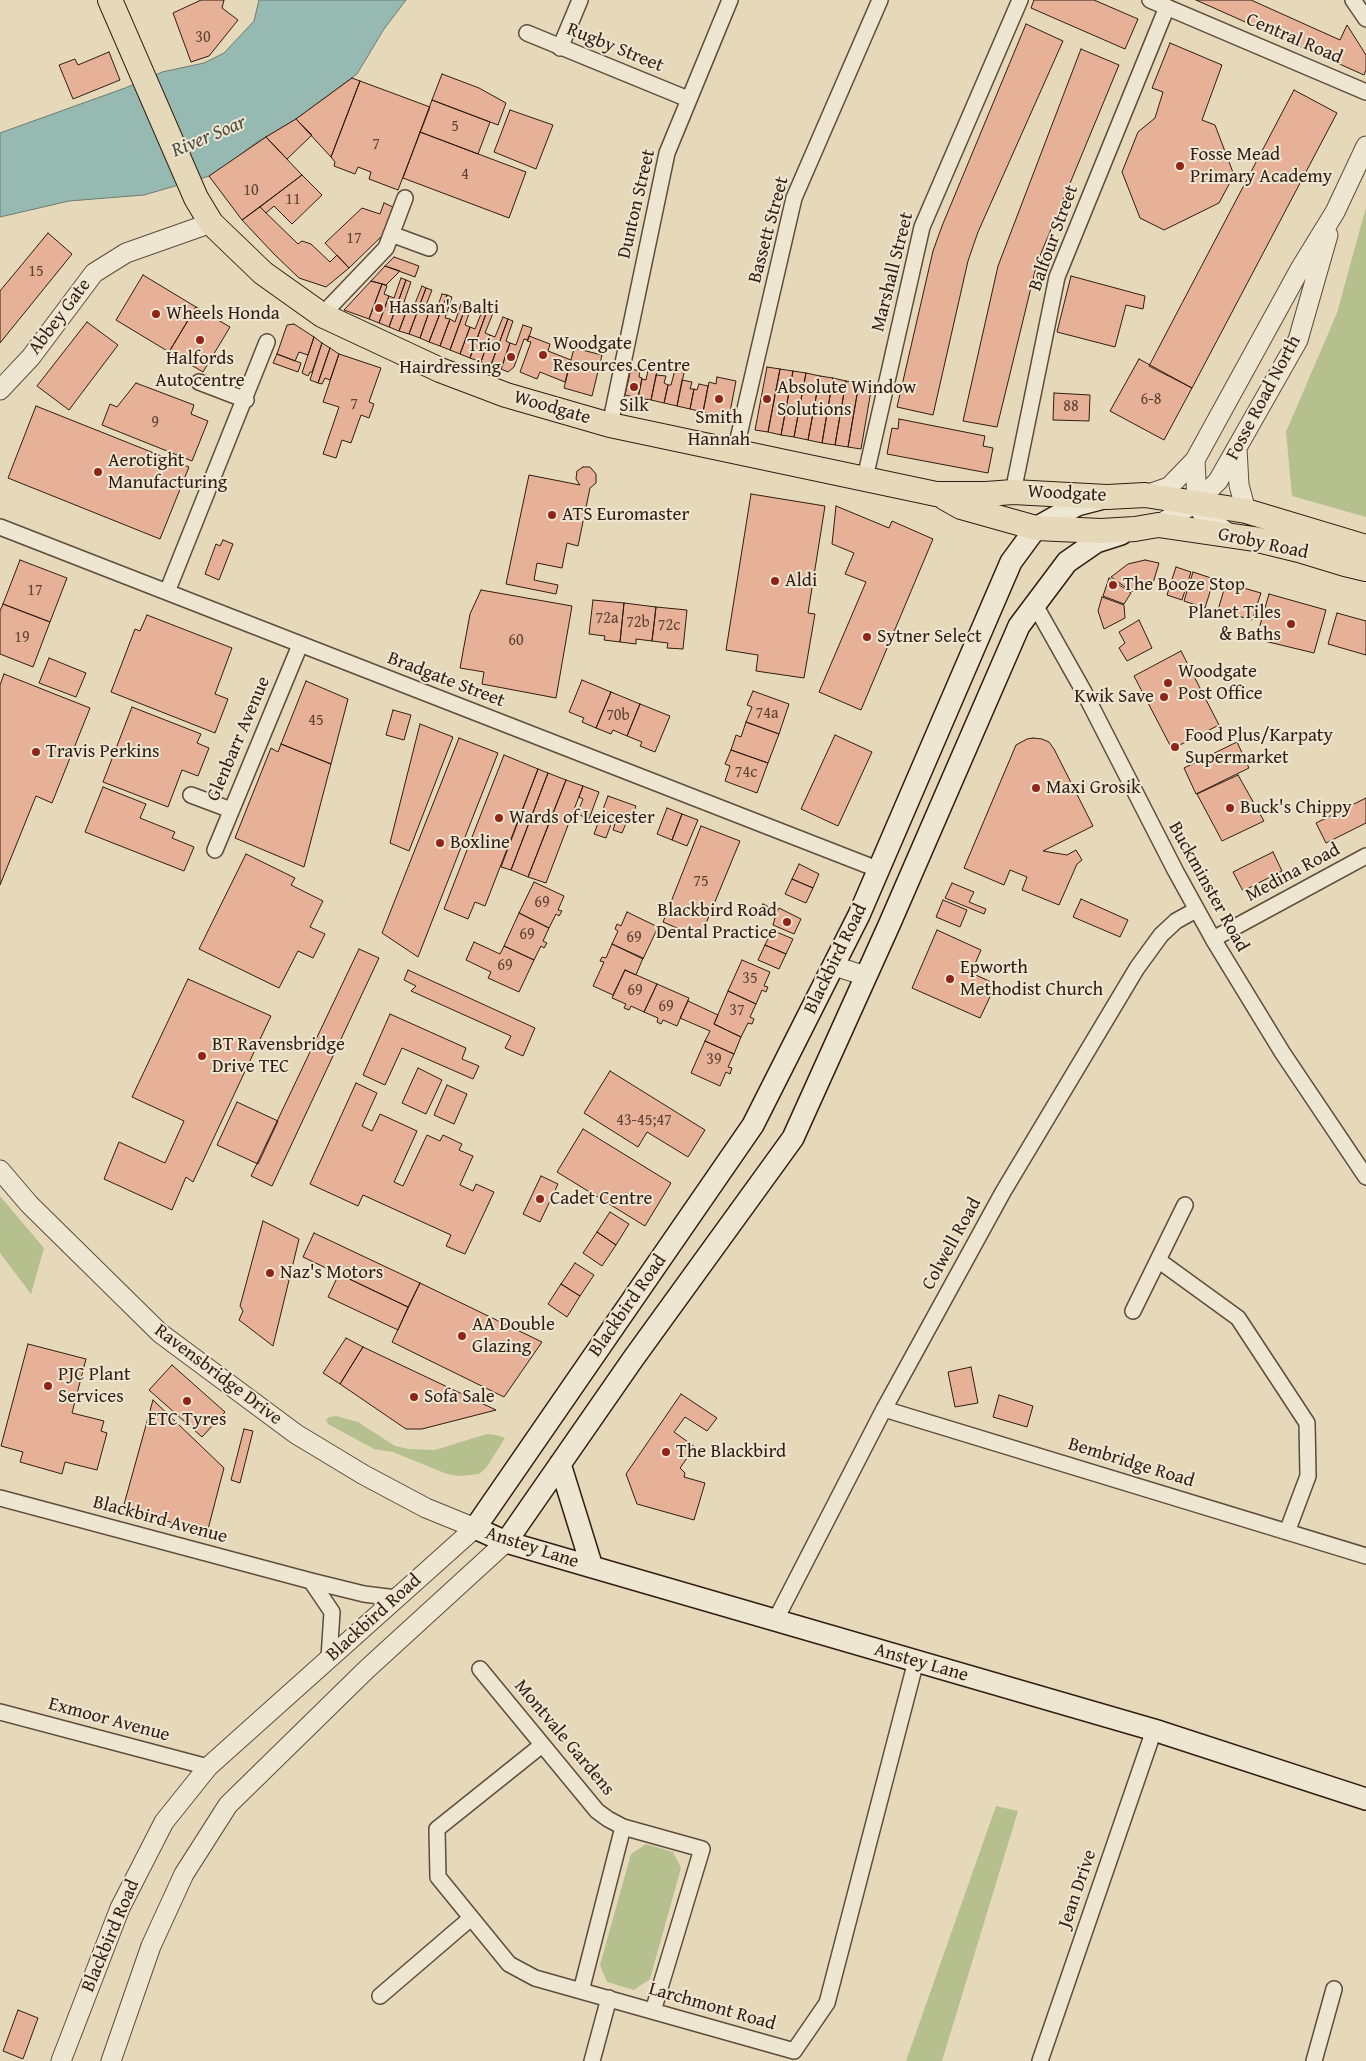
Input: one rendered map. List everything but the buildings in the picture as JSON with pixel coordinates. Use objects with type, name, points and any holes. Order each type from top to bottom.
[{"type":"main road","name":"Woodgate","points":[[110,0],[196,198],[212,223],[263,273],[322,315],[440,370],[506,395],[610,425],[936,494],[1013,492],[1107,497],[1145,495],[1197,502]]},
{"type":"main road","name":"Woodgate","points":[[936,494],[961,507],[1036,528],[1062,530],[1135,529],[1158,525]]},
{"type":"main road","name":"Blackbird Road","points":[[475,1528],[753,1125],[859,915],[877,869],[1011,562],[1036,528],[1077,505],[1107,497]]},
{"type":"main road","name":"Groby Road","points":[[1197,502],[1246,511],[1366,547]]},
{"type":"main road","name":"Groby Road","points":[[1158,525],[1230,534],[1299,550],[1366,569]]},
{"type":"main road","name":"Blackbird Road","points":[[506,1542],[633,1360],[793,1138],[1019,626],[1067,562],[1096,542],[1135,529]]},
{"type":"main road","points":[[560,1464],[592,1567]]},
{"type":"main road","name":"Anstey Lane","points":[[475,1528],[506,1542],[1154,1730],[1366,1799]]},
{"type":"street","points":[[560,48],[580,0]]},
{"type":"street","name":"Dunton Street","points":[[610,425],[667,152],[730,0]]},
{"type":"street","name":"Bassett Street","points":[[735,452],[794,198],[880,0]]},
{"type":"street","name":"Marshall Street","points":[[864,478],[922,226],[1020,0]]},
{"type":"street","name":"Central Road","points":[[1150,0],[1366,92]]},
{"type":"street","points":[[1354,0],[1366,19]]},
{"type":"street","name":"Balfour Street","points":[[1013,492],[1057,277],[1167,7]]},
{"type":"street","name":"Rugby Street","points":[[527,33],[688,99]]},
{"type":"street","name":"Fosse Road North","points":[[1145,495],[1169,487],[1195,460],[1300,269],[1335,212],[1366,146]]},
{"type":"street","points":[[322,315],[386,248],[405,198]]},
{"type":"street","name":"Fosse Road North","points":[[1158,525],[1197,502],[1218,480],[1237,448],[1298,340],[1335,212]]},
{"type":"street","name":"Abbey Gate","points":[[0,390],[31,357],[94,273],[126,253],[212,223]]},
{"type":"street","points":[[392,234],[429,248]]},
{"type":"street","points":[[167,592],[246,400],[267,342]]},
{"type":"street","points":[[199,382],[246,400]]},
{"type":"street","points":[[1237,448],[1239,485],[1246,511]]},
{"type":"street","points":[[1195,460],[1197,502],[1202,514],[1230,534]]},
{"type":"street","name":"Bradgate Street","points":[[0,528],[877,869]]},
{"type":"street","name":"Buckminster Road","points":[[1034,605],[1084,692],[1212,939],[1282,1052],[1366,1177]]},
{"type":"street","name":"Glenbarr Avenue","points":[[214,850],[300,644]]},
{"type":"street","points":[[191,795],[231,810]]},
{"type":"street","name":"Medina Road","points":[[1212,939],[1366,856]]},
{"type":"street","name":"Colwell Road","points":[[775,1621],[884,1409],[1003,1192],[1137,968],[1161,935],[1176,921],[1196,910]]},
{"type":"street","points":[[834,966],[866,976]]},
{"type":"street","name":"Ravensbridge Drive","points":[[0,1170],[29,1204],[160,1334],[296,1434],[364,1476],[426,1508],[475,1528]]},
{"type":"street","points":[[1132,1311],[1185,1205]]},
{"type":"street","points":[[1158,1260],[1238,1318],[1307,1423],[1308,1476],[1287,1532]]},
{"type":"street","name":"Bembridge Road","points":[[884,1409],[1366,1556]]},
{"type":"street","name":"Blackbird Avenue","points":[[0,1498],[311,1581],[364,1594],[396,1598]]},
{"type":"street","name":"Blackbird Road","points":[[61,2061],[120,1908],[164,1822],[208,1767],[475,1528]]},
{"type":"street","name":"Blackbird Road","points":[[111,2061],[151,1946],[184,1874],[228,1805],[367,1669],[506,1542]]},
{"type":"street","points":[[311,1581],[332,1612],[329,1658]]},
{"type":"street","name":"Larchmont Road","points":[[542,1745],[436,1829],[438,1877],[471,1918],[509,1964],[535,1978],[794,2051],[827,2003],[916,1661]]},
{"type":"street","name":"Montvale Gardens","points":[[480,1668],[597,1811],[623,1827],[702,1849],[653,2011]]},
{"type":"street","name":"Exmoor Avenue","points":[[0,1712],[208,1767]]},
{"type":"street","name":"Jean Drive","points":[[1040,2061],[1154,1730]]},
{"type":"street","points":[[581,1991],[623,1827]]},
{"type":"street","points":[[380,1996],[471,1918]]},
{"type":"street","points":[[1314,2061],[1334,1989]]},
{"type":"street","points":[[592,2061],[609,1998]]},
{"type":"green space","points":[[1366,207],[1366,517],[1292,496],[1286,432],[1337,313]]},
{"type":"green space","points":[[0,1196],[44,1248],[31,1294],[0,1253]]},
{"type":"green space","points":[[336,1416],[358,1422],[395,1446],[409,1449],[435,1450],[487,1434],[505,1438],[486,1468],[479,1474],[459,1476],[447,1474],[393,1452],[374,1449],[328,1424],[326,1420],[329,1417]]},
{"type":"green space","points":[[996,1806],[1018,1811],[942,2061],[906,2061]]},
{"type":"green space","points":[[646,1844],[673,1852],[681,1868],[650,1979],[634,1990],[607,1982],[600,1965],[631,1854]]},
{"type":"water","name":"River Soar","points":[[259,0],[406,0],[384,29],[357,74],[296,119],[257,142],[213,175],[144,195],[69,201],[0,217],[0,133],[125,88],[162,72],[204,63],[224,53],[254,21]]},
{"type":"place","name":"Fosse Mead Primary Academy","points":[[1180,166]]},
{"type":"place","name":"Hassan's Balti","points":[[379,308]]},
{"type":"place","name":"Wheels Honda","points":[[156,314]]},
{"type":"place","name":"Halfords Autocentre","points":[[200,340]]},
{"type":"place","name":"Woodgate Resources Centre","points":[[543,355]]},
{"type":"place","name":"Trio Hairdressing","points":[[511,357]]},
{"type":"place","name":"Silk","points":[[634,387]]},
{"type":"place","name":"Smith Hannah","points":[[719,399]]},
{"type":"place","name":"Absolute Window Solutions","points":[[767,399]]},
{"type":"place","name":"Aerotight Manufacturing","points":[[98,472]]},
{"type":"place","name":"ATS Euromaster","points":[[552,515]]},
{"type":"place","name":"Aldi","points":[[775,581]]},
{"type":"place","name":"The Booze Stop","points":[[1113,585]]},
{"type":"place","name":"Planet Tiles & Baths","points":[[1291,624]]},
{"type":"place","name":"Sytner Select","points":[[867,637]]},
{"type":"place","name":"Woodgate Post Office","points":[[1168,683]]},
{"type":"place","name":"Kwik Save","points":[[1164,697]]},
{"type":"place","name":"Food Plus/Karpaty Supermarket","points":[[1175,747]]},
{"type":"place","name":"Travis Perkins","points":[[36,752]]},
{"type":"place","name":"Maxi Grosik","points":[[1036,788]]},
{"type":"place","name":"Buck's Chippy","points":[[1230,808]]},
{"type":"place","name":"Wards of Leicester","points":[[499,818]]},
{"type":"place","name":"Boxline","points":[[440,843]]},
{"type":"place","name":"Blackbird Road Dental Practice","points":[[787,922]]},
{"type":"place","name":"Epworth Methodist Church","points":[[950,979]]},
{"type":"place","name":"BT Ravensbridge Drive TEC","points":[[202,1056]]},
{"type":"place","name":"Cadet Centre","points":[[540,1199]]},
{"type":"place","name":"Naz's Motors","points":[[270,1273]]},
{"type":"place","name":"AA Double Glazing","points":[[462,1336]]},
{"type":"place","name":"PJC Plant Services","points":[[48,1386]]},
{"type":"place","name":"Sofa Sale","points":[[414,1397]]},
{"type":"place","name":"ETC Tyres","points":[[187,1401]]},
{"type":"place","name":"The Blackbird","points":[[666,1452]]}]
